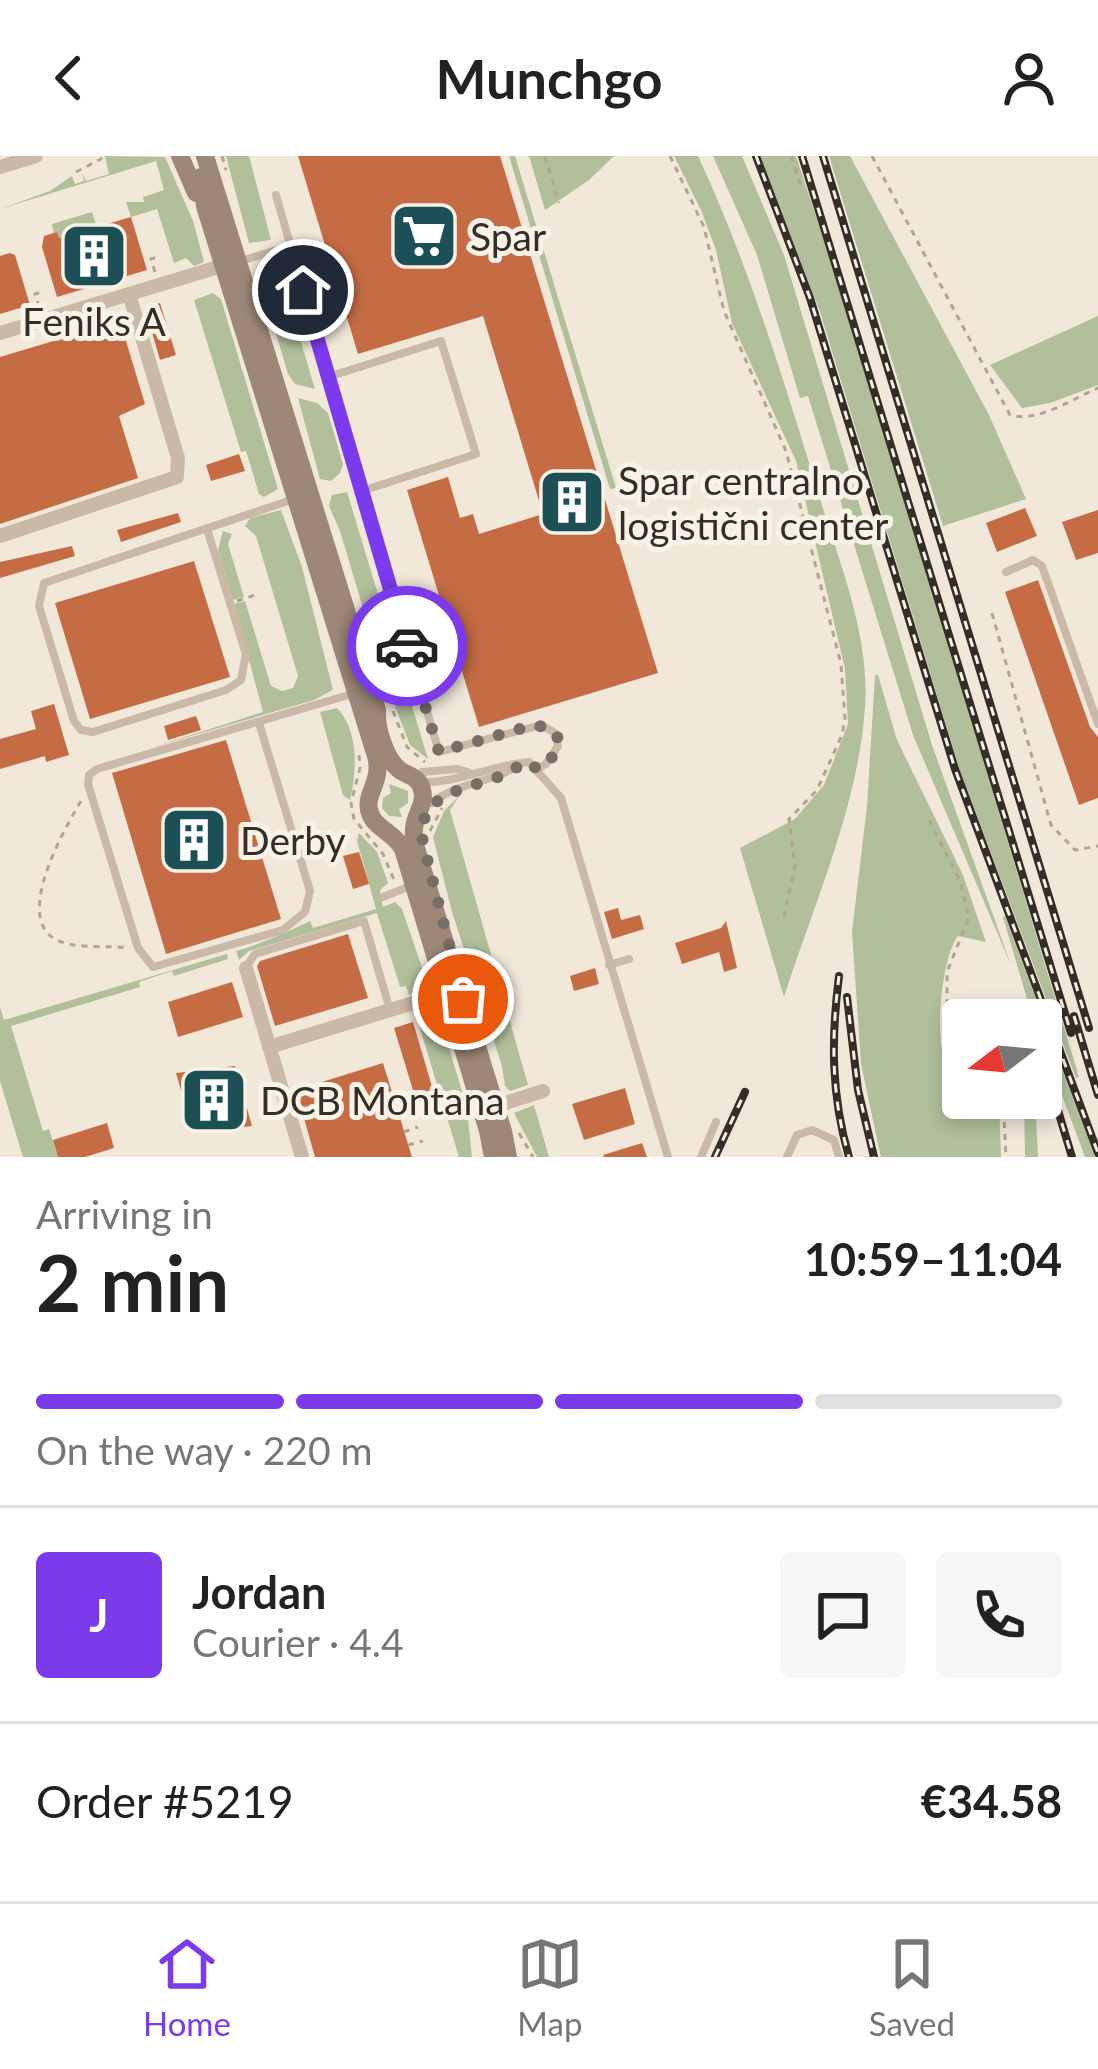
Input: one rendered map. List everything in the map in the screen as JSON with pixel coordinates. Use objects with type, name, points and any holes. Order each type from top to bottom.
[{"type":"main road","points":[[180,156],[213,201]]},
{"type":"main road","points":[[192,156],[213,201]]},
{"type":"main road","points":[[209,156],[213,201],[232,263],[386,718],[401,755],[425,775]]},
{"type":"main road","points":[[232,263],[338,635],[370,768],[359,796],[362,816],[368,828],[389,845],[503,1131]]},
{"type":"main road","points":[[338,635],[390,772]]},
{"type":"main road","points":[[382,703],[376,722],[390,772],[368,801],[369,811],[378,825],[414,829]]},
{"type":"main road","points":[[390,772],[425,775]]},
{"type":"main road","points":[[425,775],[414,829],[423,843],[503,1131],[504,1157]]},
{"type":"main road","points":[[405,886],[404,849],[422,803],[425,775]]},
{"type":"street","points":[[0,167],[36,156]]},
{"type":"street","points":[[0,333],[232,263]]},
{"type":"street","points":[[0,536],[177,477],[178,458],[129,294]]},
{"type":"street","points":[[246,968],[302,1157]]},
{"type":"street","points":[[269,1047],[446,993]]},
{"type":"street","points":[[496,1106],[543,1091]]},
{"type":"lane","points":[[276,195],[439,752],[542,725],[555,733],[558,746],[537,769]]},
{"type":"lane","points":[[232,263],[290,246]]},
{"type":"lane","points":[[328,376],[441,341],[476,454],[362,490]]},
{"type":"lane","points":[[207,529],[246,654],[238,683],[93,732],[77,727],[39,606],[40,589],[47,580],[296,498]]},
{"type":"lane","points":[[1006,572],[1033,560],[1042,566],[1098,724]]},
{"type":"lane","points":[[259,724],[310,891],[308,905],[283,930],[161,967],[146,962],[89,776],[97,769],[352,694]]},
{"type":"lane","points":[[425,775],[529,762],[562,798],[668,1157]]},
{"type":"lane","points":[[414,829],[449,792],[506,774],[521,763]]},
{"type":"lane","points":[[383,897],[405,886]]},
{"type":"lane","points":[[246,968],[255,954],[364,921],[390,1010]]},
{"type":"lane","points":[[609,965],[629,959]]},
{"type":"lane","points":[[701,1157],[716,1122]]},
{"type":"lane","points":[[787,1157],[796,1136],[812,1130],[828,1135],[838,1155]]},
{"type":"path","points":[[76,172],[100,156]]},
{"type":"path","points":[[544,156],[560,203]]},
{"type":"path","points":[[670,156],[704,227],[724,310],[786,451],[841,664],[842,735],[818,790],[790,819],[795,866],[784,917]]},
{"type":"path","points":[[791,156],[802,189]]},
{"type":"path","points":[[872,156],[1010,415],[1036,416],[1098,388]]},
{"type":"path","points":[[155,272],[150,265],[158,257]]},
{"type":"path","points":[[39,308],[35,294],[42,292]]},
{"type":"path","points":[[230,603],[258,594]]},
{"type":"path","points":[[992,613],[1051,825],[1075,850],[1098,846]]},
{"type":"path","points":[[382,703],[425,775]]},
{"type":"path","points":[[354,789],[358,751]]},
{"type":"path","points":[[90,790],[50,856],[40,902],[42,926],[50,937],[69,944],[138,948]]},
{"type":"path","points":[[929,820],[959,881],[969,916],[947,972],[947,999]]},
{"type":"path","points":[[369,839],[414,829],[405,886]]},
{"type":"path","points":[[1004,1119],[1006,1157]]},
{"type":"path","points":[[404,1132],[418,1127]]},
{"type":"path","points":[[503,1131],[533,1157]]},
{"type":"path","points":[[408,1145],[423,1142]]},
{"type":"green space","points":[[105,156],[165,157],[193,221],[204,262],[194,266],[186,258],[174,263],[157,209],[131,217],[126,202],[144,202],[143,197],[164,190],[156,161],[0,209],[50,191],[72,176],[75,184],[84,181],[82,173],[86,181],[109,174]]},
{"type":"green space","points":[[226,156],[249,156],[271,240],[249,243]]},
{"type":"green space","points":[[509,156],[515,156],[616,488],[610,489]]},
{"type":"green space","points":[[529,156],[614,156],[545,210]]},
{"type":"green space","points":[[674,156],[698,156],[734,241],[845,577],[863,655],[865,707],[854,780],[784,997],[740,848],[795,819],[824,785],[848,724],[845,669],[796,461],[732,323],[716,250]]},
{"type":"green space","points":[[713,156],[742,156],[784,255],[932,745],[1011,965],[913,735],[808,396],[800,398],[757,255]]},
{"type":"green space","points":[[760,156],[796,156],[1055,999],[1046,999],[960,771],[820,312]]},
{"type":"green space","points":[[829,156],[850,156],[989,415],[1026,499],[943,526]]},
{"type":"green space","points":[[92,212],[99,234],[86,230],[59,238],[54,233],[52,224]]},
{"type":"green space","points":[[268,264],[278,265],[315,389],[295,384],[288,374],[258,273]]},
{"type":"green space","points":[[213,293],[221,299],[278,489],[264,497],[246,451],[241,452],[194,300]]},
{"type":"green space","points":[[1098,316],[1098,385],[1022,408],[990,365]]},
{"type":"green space","points":[[298,398],[317,403],[328,413],[343,464],[331,481],[320,479]]},
{"type":"green space","points":[[347,492],[428,759],[410,745],[329,506],[332,495]]},
{"type":"green space","points":[[281,510],[302,567],[333,690],[314,700],[147,749],[263,712],[234,604],[245,601],[271,686],[282,691],[293,688],[298,676],[256,536],[245,526],[250,518]]},
{"type":"green space","points":[[223,531],[232,534],[228,544],[244,597],[233,600],[218,550]]},
{"type":"green space","points":[[878,675],[897,740],[963,875],[986,942],[958,936],[944,977],[942,1119],[1000,1119],[1001,1157],[881,1157],[861,1064],[852,932]]},
{"type":"green space","points":[[337,708],[349,728],[354,752],[350,800],[343,795],[320,712]]},
{"type":"green space","points":[[389,784],[408,791],[408,803],[399,809],[402,817],[389,816],[382,808],[383,798],[391,793]]},
{"type":"green space","points":[[460,795],[450,810],[528,1085],[510,1091],[433,837],[444,811]]},
{"type":"green space","points":[[359,833],[377,852],[388,883],[380,890],[383,907],[395,902],[402,909],[428,985],[409,995],[406,986],[400,987],[377,913],[249,951],[239,960],[236,951],[310,921],[313,928],[376,909],[357,841]]},
{"type":"green space","points":[[1005,916],[1036,999],[1027,999]]},
{"type":"green space","points":[[227,954],[228,959],[174,976],[172,971],[139,982],[140,987],[11,1026],[43,1131],[49,1129],[58,1157],[23,1157],[0,1081],[0,1007],[4,1020]]},
{"type":"green space","points":[[437,1008],[467,1108],[472,1157],[459,1157],[415,1012]]},
{"type":"green space","points":[[1062,1021],[1079,1077],[1062,1041]]},
{"type":"green space","points":[[1062,1069],[1095,1157],[1085,1157],[1062,1095]]},
{"type":"green space","points":[[534,1105],[549,1157],[537,1157],[514,1113]]},
{"type":"green space","points":[[1024,1119],[1036,1119],[1038,1157],[1025,1157]]},
{"type":"building","points":[[298,156],[500,156],[658,673],[479,727],[407,490],[448,477],[460,518],[473,514],[479,534],[543,514],[483,316],[358,354]]},
{"type":"building","name":"Feniks A","points":[[131,217],[147,270],[57,297],[42,247],[44,236],[57,232],[59,238]]},
{"type":"building","points":[[15,255],[30,305],[0,314],[0,256]]},
{"type":"building","points":[[160,303],[176,355],[160,360],[145,308]]},
{"type":"building","points":[[120,321],[145,404],[119,416],[138,478],[0,524],[0,357]]},
{"type":"building","points":[[239,454],[245,471],[211,481],[206,465]]},
{"type":"building","points":[[1025,508],[1037,536],[997,552],[986,523]]},
{"type":"building","points":[[1098,510],[1098,553],[1076,560],[1062,522]]},
{"type":"building","points":[[178,513],[181,522],[121,542],[117,530]]},
{"type":"building","points":[[72,546],[75,556],[0,578],[0,562]]},
{"type":"building","points":[[194,561],[230,677],[90,719],[55,603]]},
{"type":"building","points":[[1038,580],[1090,727],[1098,737],[1098,798],[1079,805],[1005,592]]},
{"type":"building","points":[[54,704],[69,755],[46,762],[45,756],[0,769],[0,739],[36,729],[31,711]]},
{"type":"building","points":[[196,716],[201,730],[168,740],[164,726]]},
{"type":"building","name":"Derby","points":[[226,740],[281,919],[166,954],[112,773]]},
{"type":"building","points":[[359,852],[369,884],[353,889],[343,856]]},
{"type":"building","points":[[618,908],[621,920],[640,915],[644,929],[612,939],[604,912]]},
{"type":"building","points":[[726,921],[737,968],[724,972],[719,952],[682,964],[675,943],[721,928]]},
{"type":"building","points":[[348,934],[368,998],[275,1026],[257,966],[260,961]]},
{"type":"building","points":[[595,968],[599,984],[574,991],[570,976]]},
{"type":"building","points":[[232,982],[243,1017],[178,1037],[168,1002]]},
{"type":"building","points":[[413,1022],[438,1107],[420,1113],[394,1028]]},
{"type":"building","points":[[383,1063],[412,1157],[315,1157],[296,1090]]},
{"type":"building","name":"DCB Montana","points":[[235,1066],[252,1126],[193,1132],[176,1073]]},
{"type":"building","points":[[625,1088],[635,1124],[584,1140],[572,1104]]},
{"type":"building","points":[[107,1123],[114,1148],[85,1157],[58,1157],[53,1140]]},
{"type":"building","points":[[642,1143],[647,1157],[603,1155]]},
{"type":"railway","points":[[756,156],[810,298],[955,769],[1098,1153]]},
{"type":"railway","points":[[802,156],[1071,1033]]},
{"type":"railway","points":[[823,156],[1089,1028]]},
{"type":"railway","points":[[839,976],[834,1067],[849,1157]]},
{"type":"railway","points":[[847,997],[858,1090],[874,1157]]},
{"type":"railway","points":[[1074,1016],[1098,1095]]},
{"type":"railway","points":[[715,1157],[745,1092]]},
{"type":"railway","points":[[1061,1119],[1072,1157]]},
{"type":"way so far","points":[[407,646],[439,752],[534,725],[550,728],[558,738],[556,752],[546,764],[537,769],[529,762],[521,763],[506,774],[449,792],[432,803],[422,825],[463,999]]},
{"type":"place","name":"Spar","points":[[424,236]]},
{"type":"place","name":"Feniks A","points":[[94,256]]},
{"type":"place","name":"Spar centralno logistični center","points":[[572,502]]},
{"type":"place","name":"Derby","points":[[194,840]]},
{"type":"place","name":"DCB Montana","points":[[214,1100]]},
{"type":"route","points":[[303,290],[407,646]]}]
